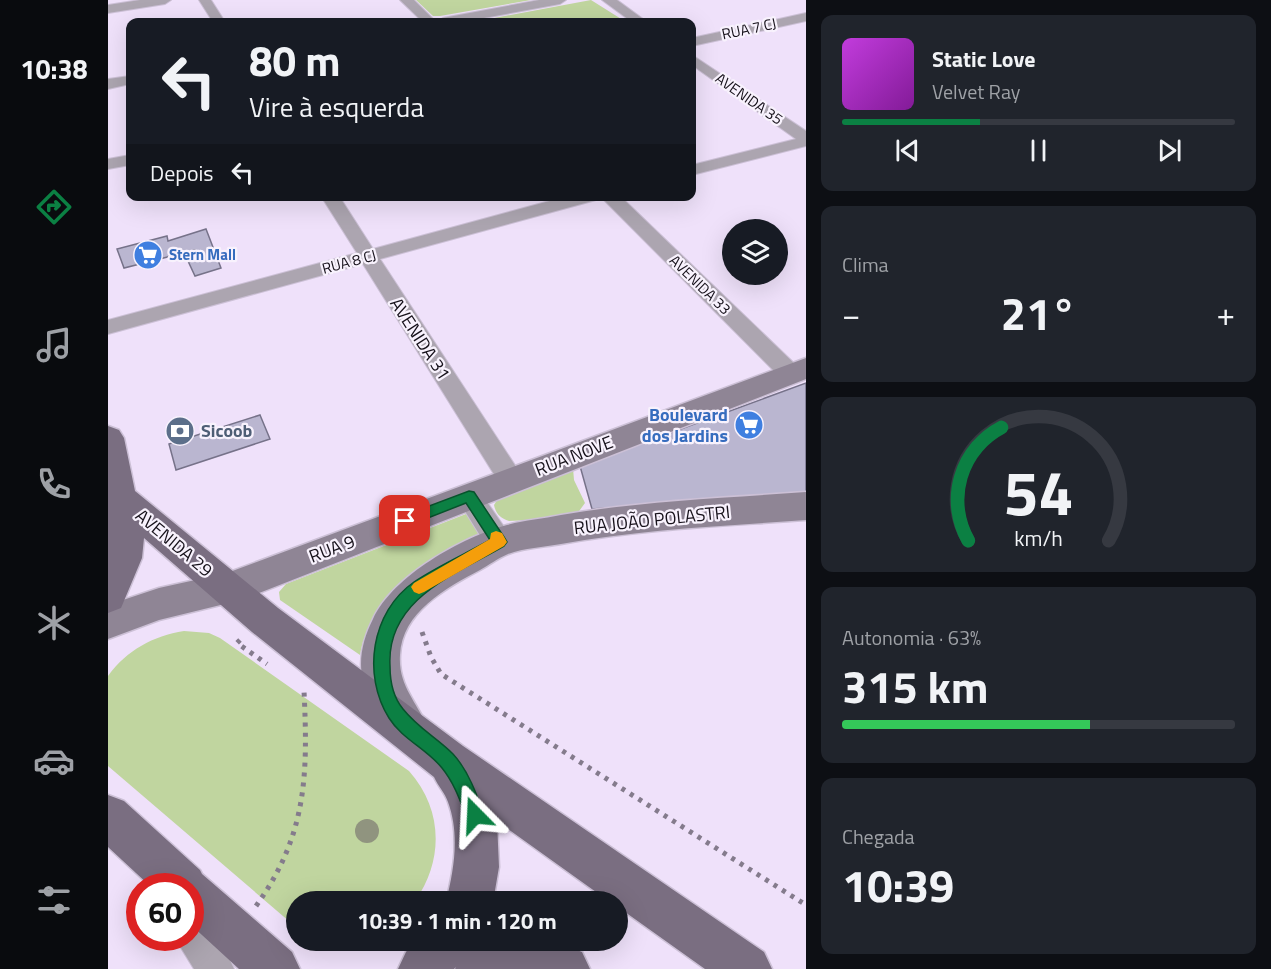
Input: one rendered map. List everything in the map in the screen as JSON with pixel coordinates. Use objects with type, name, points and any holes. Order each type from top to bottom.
[{"type":"main road","name":"AVENIDA 29","points":[[108,438],[127,534],[124,558],[108,597]]},
{"type":"main road","name":"AVENIDA 29","points":[[120,498],[262,618],[433,750],[747,969]]},
{"type":"main road","points":[[433,750],[468,795],[478,837],[479,859],[472,891]]},
{"type":"main road","points":[[108,817],[170,873]]},
{"type":"main road","points":[[204,923],[213,943],[274,969]]},
{"type":"main road","points":[[423,969],[438,951]]},
{"type":"main road","points":[[480,969],[545,967],[565,969]]},
{"type":"street","points":[[108,9],[165,0]]},
{"type":"street","points":[[205,0],[216,18]]},
{"type":"street","points":[[406,0],[426,18]]},
{"type":"street","points":[[464,18],[560,0]]},
{"type":"street","points":[[608,0],[634,18]]},
{"type":"street","name":"RUA 7 CJ","points":[[696,41],[806,17]]},
{"type":"street","name":"AVENIDA 35","points":[[696,62],[806,140]]},
{"type":"street","points":[[108,84],[126,81]]},
{"type":"street","points":[[696,169],[806,140]]},
{"type":"street","points":[[108,164],[126,161]]},
{"type":"street","name":"AVENIDA 31","points":[[333,201],[511,480]]},
{"type":"street","name":"RUA 8 CJ","points":[[108,327],[572,201]]},
{"type":"street","name":"AVENIDA 33","points":[[614,201],[798,371]]},
{"type":"street","name":"RUA NOVE","points":[[469,496],[798,371]]},
{"type":"street","points":[[469,496],[499,542]]},
{"type":"street","name":"RUA 9","points":[[108,622],[159,604],[228,589],[469,496]]},
{"type":"street","name":"RUA JOÃO POLASTRI","points":[[433,750],[395,712],[382,682],[380,667],[384,636],[390,622],[408,597],[419,587],[499,542],[588,524],[806,506]]},
{"type":"street","points":[[142,848],[157,873]]},
{"type":"path","points":[[419,587],[418,604],[423,639],[441,674],[806,905]]},
{"type":"path","points":[[262,618],[237,643],[276,670]]},
{"type":"path","points":[[213,943],[260,901],[280,868],[294,834],[303,800],[307,768],[304,691],[295,684]]},
{"type":"green space","points":[[416,0],[531,0],[433,16]]},
{"type":"green space","points":[[591,0],[620,18],[494,18]]},
{"type":"green space","points":[[573,468],[574,480],[585,503],[574,518],[509,521],[497,513],[494,505],[499,497]]},
{"type":"green space","points":[[466,514],[485,539],[443,559],[406,581],[377,611],[367,631],[360,655],[280,600],[279,592],[286,584]]},
{"type":"green space","points":[[184,631],[209,633],[220,638],[409,771],[428,802],[436,835],[431,869],[421,891],[286,891],[286,919],[108,766],[108,676],[132,652],[151,641]]},
{"type":"building","name":"Stern Mall","points":[[206,229],[221,268],[195,276],[188,261],[196,259],[195,250],[124,268],[117,249],[167,236],[168,241]]},
{"type":"building","name":"Boulevard dos Jardins","points":[[806,383],[806,494],[592,509],[580,466]]},
{"type":"building","points":[[260,415],[270,439],[176,470],[169,444]]},
{"type":"slow traffic","points":[[419,587],[499,542],[496,537]]},
{"type":"place","name":"Stern Mall","points":[[148,255]]},
{"type":"place","name":"Boulevard dos Jardins","points":[[749,425]]},
{"type":"place","name":"Sicoob","points":[[180,431]]},
{"type":"route","points":[[405,521],[469,496],[499,542],[419,587],[408,597],[390,622],[381,651],[382,682],[395,712],[405,726],[448,761],[468,795],[475,815]]}]
